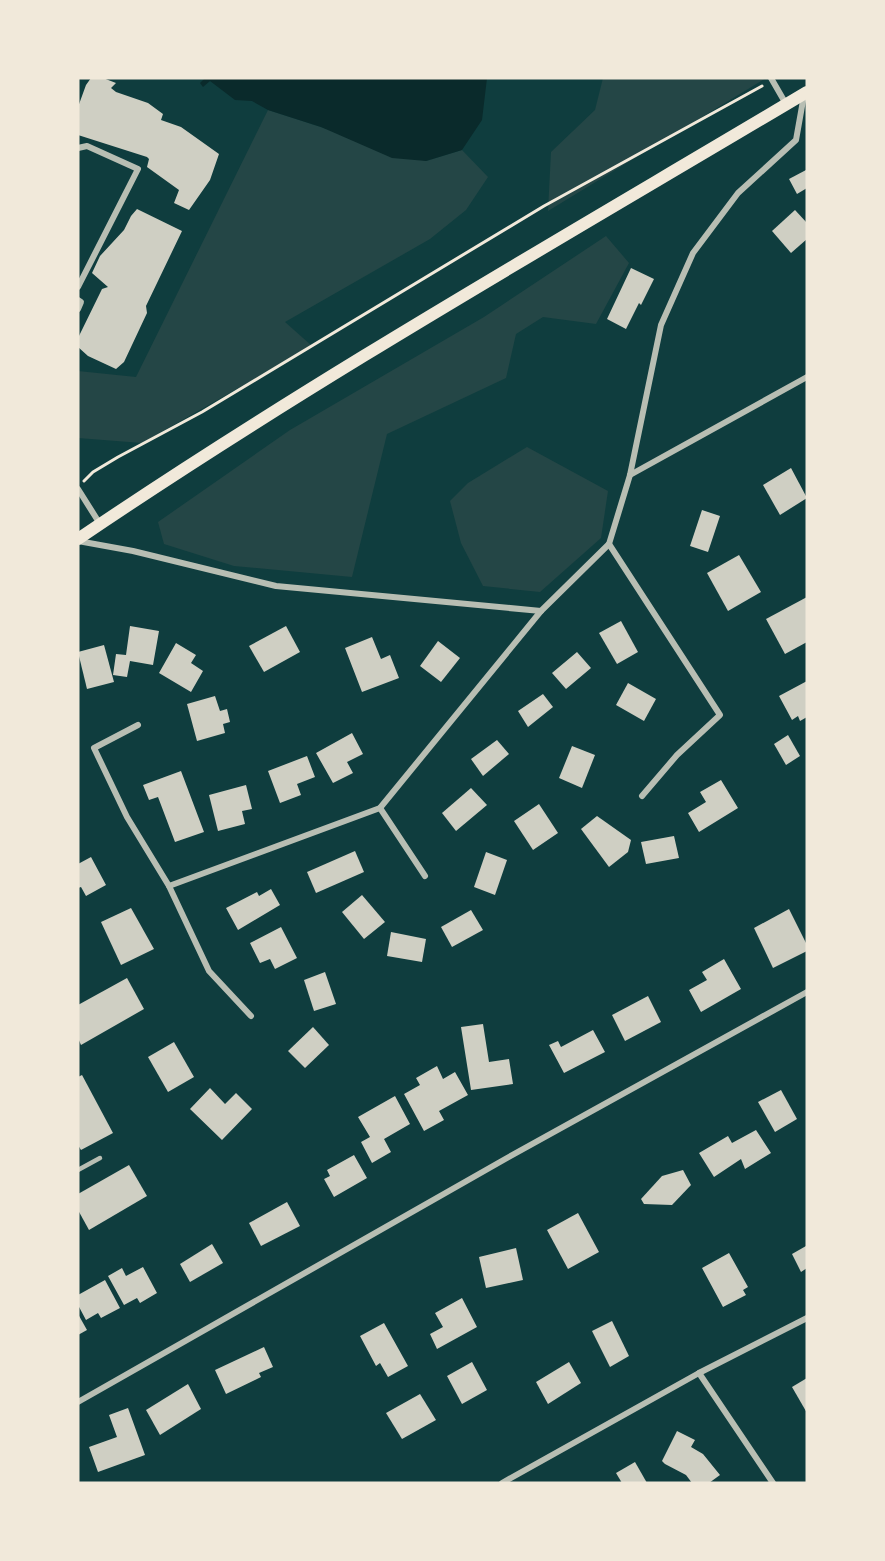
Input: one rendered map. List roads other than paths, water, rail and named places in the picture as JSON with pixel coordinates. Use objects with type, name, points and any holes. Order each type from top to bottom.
[{"type":"main road","points":[[78,540],[196,461],[455,300],[806,94]]},
{"type":"street","points":[[772,79],[786,104]]},
{"type":"street","points":[[169,886],[380,808],[541,611],[609,544],[630,476],[661,325],[693,253],[738,192],[796,140],[806,94]]},
{"type":"street","points":[[78,148],[87,146],[138,169],[78,287]]},
{"type":"street","points":[[78,300],[81,302],[78,309]]},
{"type":"street","points":[[630,476],[807,377]]},
{"type":"street","points":[[78,488],[100,524]]},
{"type":"street","points":[[78,540],[276,586],[541,611]]},
{"type":"street","points":[[609,544],[720,715],[677,755],[642,796]]},
{"type":"street","points":[[138,725],[94,748],[127,817],[169,886],[209,971],[251,1016]]},
{"type":"street","points":[[380,808],[425,876]]},
{"type":"street","points":[[78,1402],[507,1158],[807,992]]},
{"type":"street","points":[[502,1483],[699,1373],[807,1318]]},
{"type":"street","points":[[699,1373],[773,1483]]},
{"type":"lane","points":[[78,1170],[100,1158]]}]
